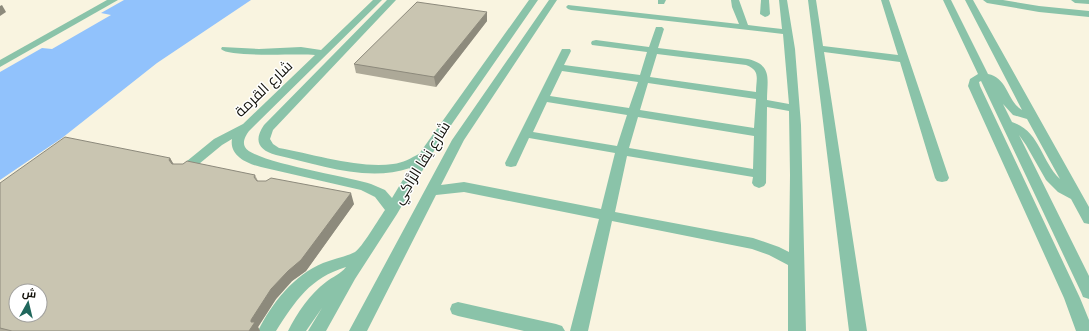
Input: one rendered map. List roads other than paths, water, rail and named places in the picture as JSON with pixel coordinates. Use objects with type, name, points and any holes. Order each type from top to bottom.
[{"type":"street","points":[[0,64],[114,0]]},
{"type":"street","name":"شارع القرمة","points":[[378,0],[241,132],[237,145],[241,153],[279,173],[336,180],[375,190],[386,199],[392,210]]},
{"type":"street","name":"شارع القرمة","points":[[392,0],[268,128],[263,136],[265,143],[271,149],[336,163],[390,169],[406,165],[423,157]]},
{"type":"street","name":"شارع نِقا الرَّاكِي","points":[[317,331],[423,157],[534,0]]},
{"type":"street","name":"شارع نِقا الرَّاكِي","points":[[358,331],[458,140],[553,0]]},
{"type":"street","points":[[735,0],[736,9],[744,22],[744,28]]},
{"type":"street","points":[[761,0],[765,0],[765,14]]},
{"type":"street","points":[[782,0],[787,34],[794,108],[797,200],[795,262],[797,331]]},
{"type":"street","points":[[812,0],[858,331]]},
{"type":"street","points":[[885,0],[942,178]]},
{"type":"street","points":[[947,0],[1089,292]]},
{"type":"street","points":[[969,0],[1031,116],[1089,219]]},
{"type":"street","points":[[987,0],[1089,8]]},
{"type":"street","points":[[1075,0],[1089,1]]},
{"type":"street","points":[[1020,2],[1089,14]]},
{"type":"street","points":[[571,7],[787,34]]},
{"type":"street","points":[[579,331],[622,151],[659,29]]},
{"type":"street","points":[[525,134],[622,151],[759,179],[762,72],[760,68],[755,64],[596,43]]},
{"type":"street","points":[[819,48],[903,59]]},
{"type":"street","points":[[226,49],[259,52],[297,50],[324,53]]},
{"type":"street","points":[[511,163],[566,51]]},
{"type":"street","points":[[558,67],[644,79],[761,100],[794,108]]},
{"type":"street","points":[[1031,116],[1014,110],[999,84],[985,76],[974,80],[974,86],[1062,276],[1085,331]]},
{"type":"street","points":[[542,98],[760,133]]},
{"type":"street","points":[[183,170],[222,140],[250,124]]},
{"type":"street","points":[[1009,125],[1018,128],[1025,133],[1048,174],[1059,185],[1076,196]]},
{"type":"street","points":[[336,163],[346,167],[347,172],[343,177],[336,180]]},
{"type":"street","points":[[431,191],[464,187],[753,244],[774,251],[795,262]]},
{"type":"street","points":[[267,331],[291,294],[305,281],[326,268],[362,256]]},
{"type":"street","points":[[297,331],[312,306],[326,290],[335,283],[350,276]]},
{"type":"street","points":[[458,309],[556,331]]},
{"type":"water","points":[[124,0],[251,0],[157,63],[62,138],[0,180],[0,72],[42,48],[52,49],[111,15],[101,13]]}]
